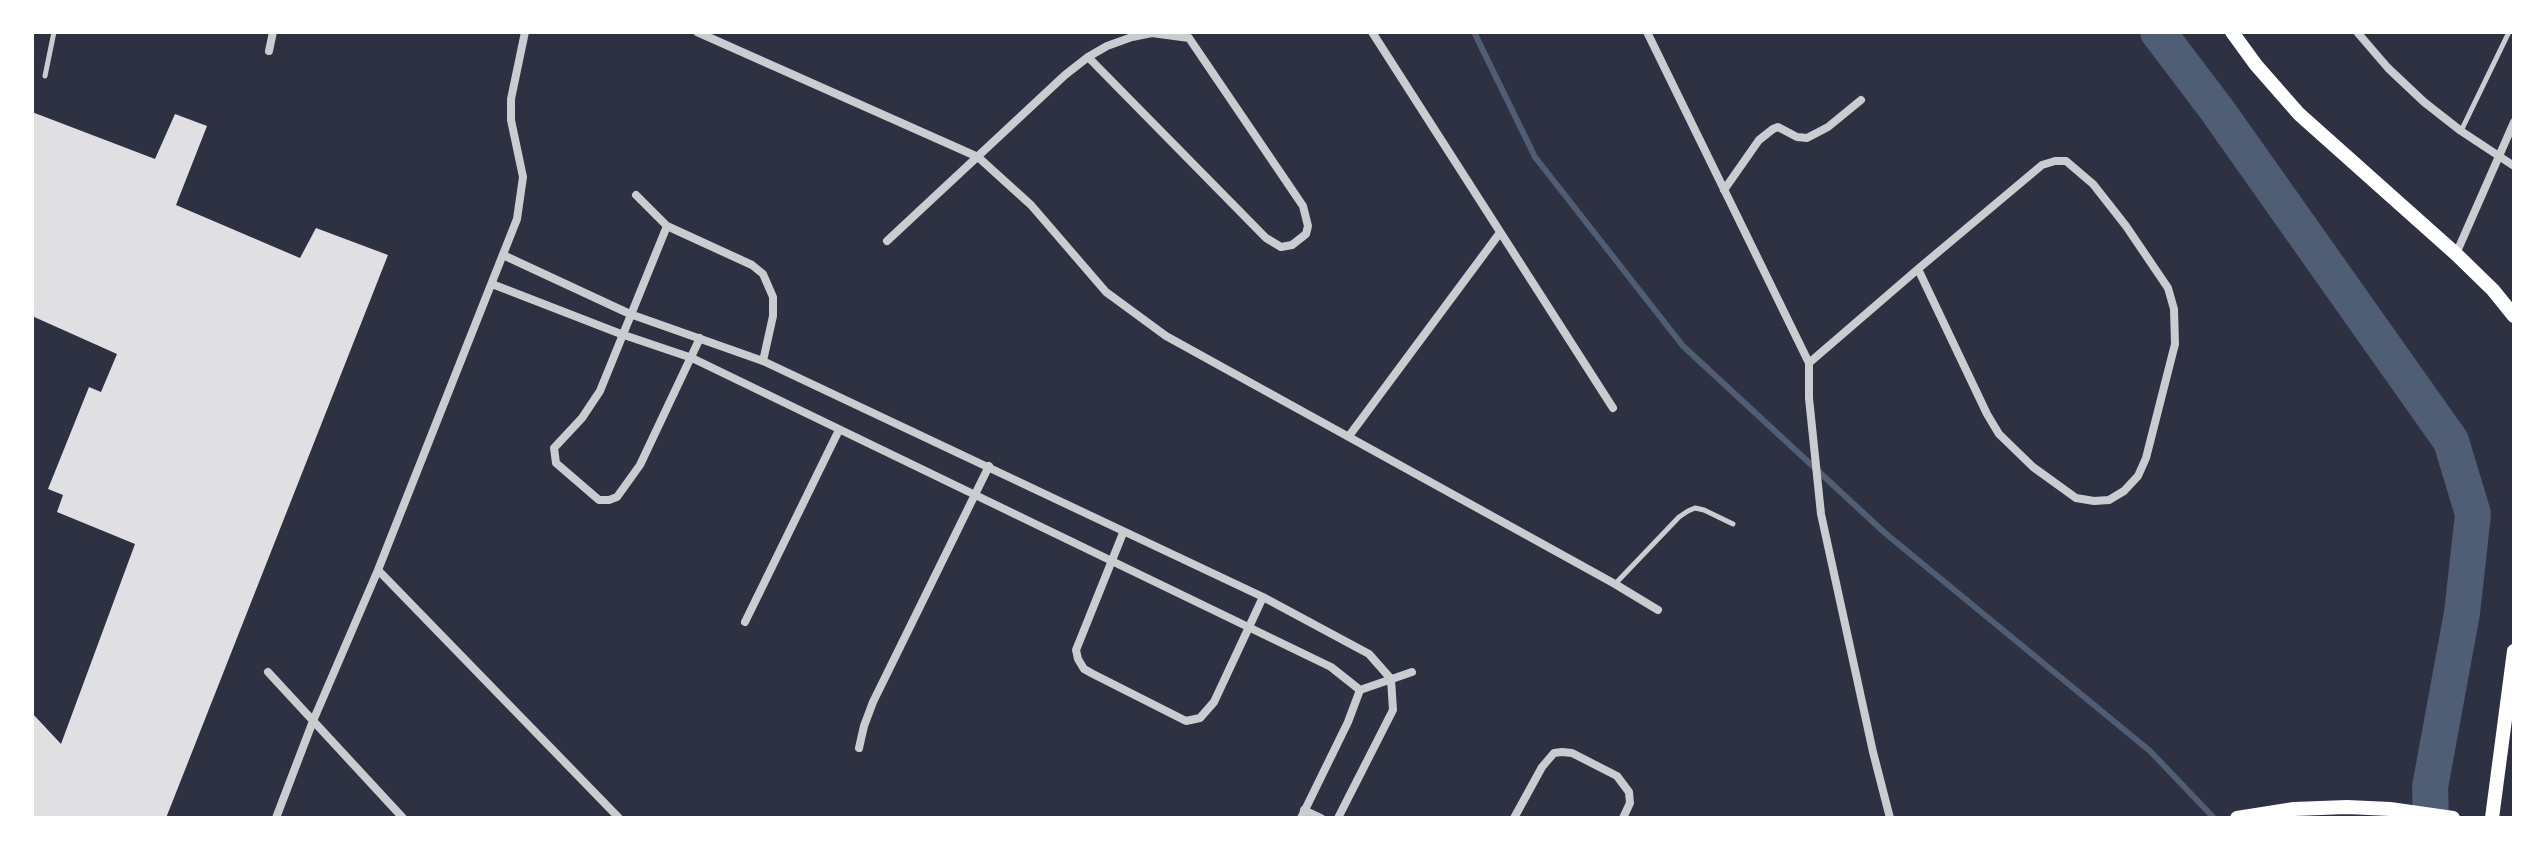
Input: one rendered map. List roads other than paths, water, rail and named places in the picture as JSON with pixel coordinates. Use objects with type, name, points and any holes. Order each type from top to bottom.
[{"type":"main road","points":[[2232,32],[2299,114],[2456,254],[2493,290],[2514,316]]},
{"type":"main road","points":[[2492,818],[2514,651]]},
{"type":"main road","points":[[2237,818],[2325,807],[2390,809],[2452,818]]},
{"type":"street","points":[[269,51],[273,32]]},
{"type":"street","points":[[276,818],[517,219],[523,177],[511,120],[511,99],[525,32]]},
{"type":"street","points":[[697,32],[978,157],[1031,205],[1106,292],[1166,336],[1658,610]]},
{"type":"street","points":[[1372,32],[1613,408]]},
{"type":"street","points":[[1647,32],[1809,363],[1809,398],[1821,514],[1890,818]]},
{"type":"street","points":[[887,241],[1065,75],[1088,57],[1107,46],[1152,33],[1189,35],[1303,206],[1307,217],[1306,234],[1292,245],[1281,247],[1266,238],[1088,57]]},
{"type":"street","points":[[2362,34],[2415,94],[2461,131],[2514,166]]},
{"type":"street","points":[[1724,190],[1759,140],[1773,129],[1778,127],[1797,137],[1807,138],[1828,127],[1861,100]]},
{"type":"street","points":[[2456,254],[2514,122]]},
{"type":"street","points":[[1809,363],[1918,269],[2042,165],[2066,161],[2093,184],[2168,288],[2177,327],[2146,458],[2138,476],[2124,491],[2109,500],[2076,498],[2033,467],[1999,434],[1918,269]]},
{"type":"street","points":[[636,195],[667,226],[752,265],[763,274],[773,297],[773,316],[763,361]]},
{"type":"street","points":[[667,226],[592,405],[554,448],[556,463],[599,500],[609,500],[623,490],[640,465],[700,338]]},
{"type":"street","points":[[1349,436],[1499,234]]},
{"type":"street","points":[[503,255],[630,314],[763,361],[1263,597],[1369,654],[1391,679],[1393,710],[1338,818]]},
{"type":"street","points":[[492,284],[692,358],[1331,667],[1360,690]]},
{"type":"street","points":[[745,622],[839,430]]},
{"type":"street","points":[[859,748],[873,702],[989,466]]},
{"type":"street","points":[[1123,533],[1076,650],[1078,659],[1084,669],[1186,721],[1193,722],[1208,712],[1263,597]]},
{"type":"street","points":[[378,570],[619,818]]},
{"type":"street","points":[[268,672],[403,818]]},
{"type":"street","points":[[1321,818],[1303,814],[1348,722],[1360,690],[1412,672]]},
{"type":"street","points":[[1514,818],[1542,767],[1554,753],[1562,752],[1572,753],[1617,776],[1629,792],[1630,803],[1623,818]]},
{"type":"lane","points":[[45,76],[54,32]]},
{"type":"lane","points":[[2461,131],[2509,32]]},
{"type":"lane","points":[[1615,584],[1688,511],[1695,508],[1704,510],[1733,524]]},
{"type":"waterway","points":[[1474,32],[1535,157],[1683,346],[1885,533],[2150,751],[2214,818]]},
{"type":"waterway","points":[[2158,32],[2217,110],[2451,441],[2473,514],[2462,613],[2430,787],[2431,818]]}]
